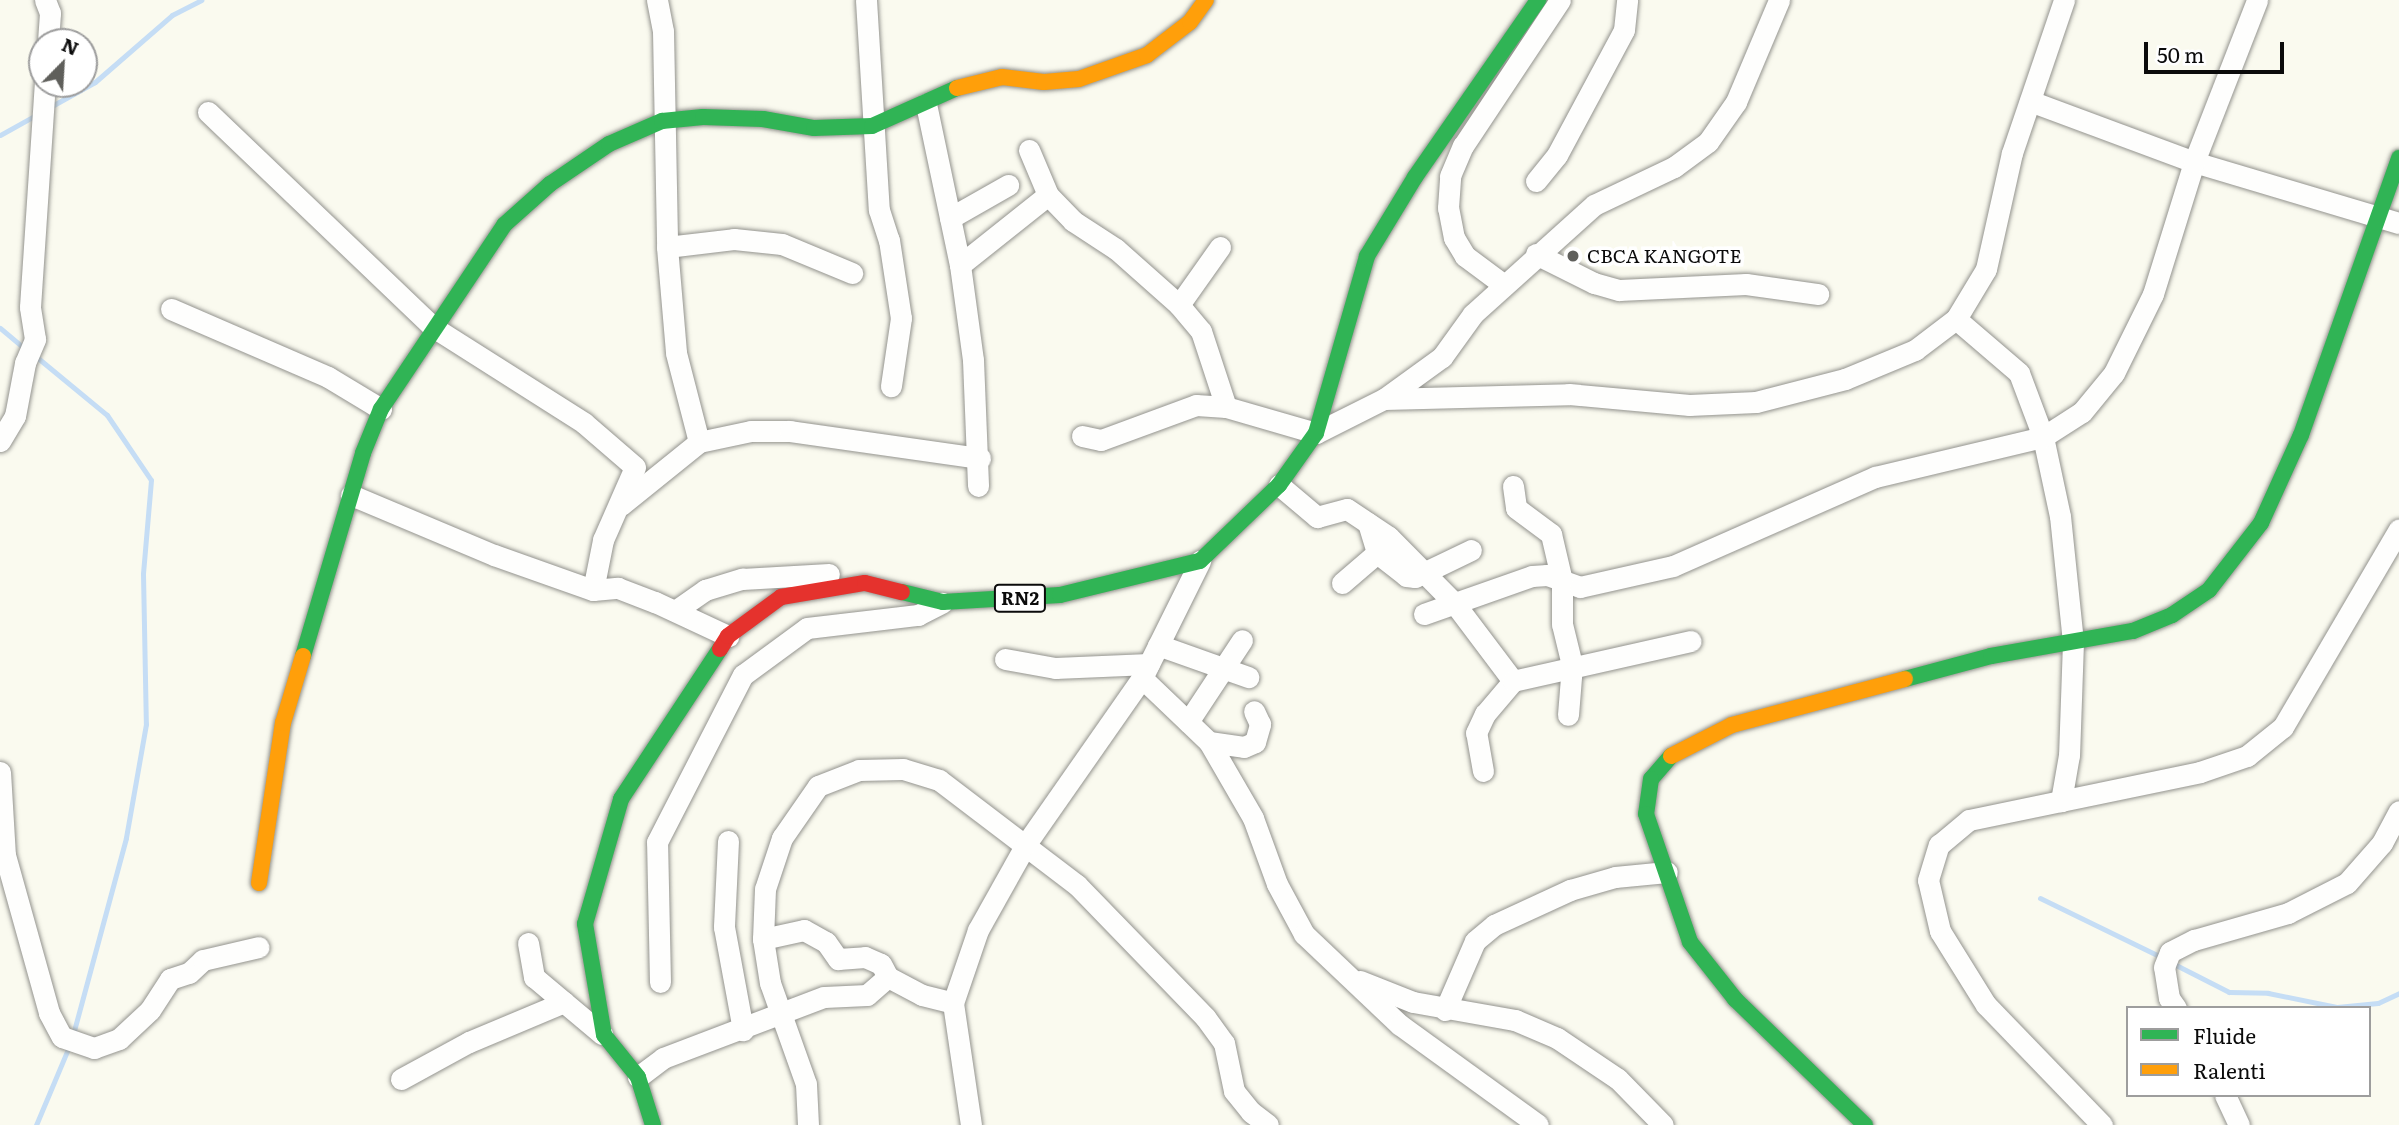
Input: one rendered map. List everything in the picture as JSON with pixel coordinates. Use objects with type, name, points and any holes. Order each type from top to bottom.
[{"type":"main road","points":[[259,883],[283,723],[351,495],[381,409],[433,327],[504,225],[550,184],[609,144],[663,121],[703,117],[763,119],[814,128],[872,126],[926,104],[965,84],[1002,77],[1044,82],[1079,79],[1147,55],[1190,22],[1206,0]]},
{"type":"main road","points":[[1200,561],[1279,485],[1316,433],[1367,256],[1415,177],[1538,0]]},
{"type":"main road","points":[[1865,1125],[1735,999],[1698,951],[1646,814],[1651,779],[1674,753],[1732,725],[1991,656],[2133,631],[2172,615],[2209,590],[2261,523],[2301,435],[2377,213],[2399,158]]},
{"type":"main road","name":"RN2","points":[[653,1125],[638,1077],[604,1035],[585,925],[621,799],[728,636],[781,597],[865,583],[943,602],[1060,595],[1200,561]]},
{"type":"street","points":[[46,0],[50,13],[49,28]]},
{"type":"street","points":[[657,0],[663,31],[667,247],[676,353],[699,442]]},
{"type":"street","points":[[866,0],[879,210],[889,240],[901,318],[891,386]]},
{"type":"street","points":[[1504,285],[1465,256],[1454,238],[1448,208],[1450,176],[1463,146],[1560,0]]},
{"type":"street","points":[[1536,181],[1557,155],[1624,30],[1628,0]]},
{"type":"street","points":[[1083,436],[1101,440],[1196,405],[1226,407],[1316,433],[1384,399],[1442,357],[1473,314],[1536,254],[1594,205],[1674,167],[1708,142],[1736,102],[1779,0]]},
{"type":"street","points":[[1384,399],[1569,394],[1689,405],[1756,402],[1845,379],[1915,350],[1956,319],[1986,270],[2012,153],[2064,0]]},
{"type":"street","points":[[1423,614],[1532,576],[1562,580],[1580,587],[1613,583],[1673,566],[1875,477],[2043,437],[2081,412],[2115,373],[2153,294],[2194,162],[2257,0]]},
{"type":"street","points":[[0,441],[15,416],[24,363],[35,339],[30,307],[44,98]]},
{"type":"street","points":[[2030,101],[2194,162],[2377,213],[2399,223]]},
{"type":"street","points":[[926,104],[960,265],[980,458],[978,486]]},
{"type":"street","points":[[208,112],[376,278],[433,327],[584,423],[635,467],[603,540],[593,590]]},
{"type":"street","points":[[1029,150],[1048,195],[1088,234],[1116,249],[1180,305],[1201,331],[1226,407]]},
{"type":"street","points":[[950,218],[1008,186]]},
{"type":"street","points":[[960,265],[1048,195]]},
{"type":"street","points":[[667,247],[734,239],[782,244],[852,273]]},
{"type":"street","points":[[1180,305],[1220,247]]},
{"type":"street","points":[[1536,254],[1619,290],[1734,284],[1818,295]]},
{"type":"street","points":[[171,309],[328,377],[381,409]]},
{"type":"street","points":[[1956,319],[2019,373],[2043,437],[2060,516],[2073,642],[2069,755],[2061,801]]},
{"type":"street","points":[[617,509],[699,442],[751,431],[790,430],[980,458]]},
{"type":"street","points":[[1279,485],[1317,517],[1347,509],[1368,523],[1425,573],[1455,604],[1514,681]]},
{"type":"street","points":[[1513,486],[1516,508],[1551,534],[1562,580],[1562,624],[1572,665],[1568,715]]},
{"type":"street","points":[[351,495],[593,590],[618,588],[728,636]]},
{"type":"street","points":[[1368,523],[1377,553],[1406,576],[1425,573],[1471,550]]},
{"type":"street","points":[[2102,1125],[1986,1004],[1940,931],[1928,880],[1939,845],[1969,820],[2200,772],[2247,755],[2283,727],[2399,529]]},
{"type":"street","points":[[1342,583],[1377,553]]},
{"type":"street","points":[[971,1125],[953,1031],[953,1003],[978,930],[1026,844],[1150,662],[1200,561]]},
{"type":"street","points":[[675,611],[705,590],[742,579],[824,573],[865,583]]},
{"type":"street","points":[[660,982],[657,842],[743,675],[807,628],[918,615],[943,602]]},
{"type":"street","points":[[1188,722],[1242,639]]},
{"type":"street","points":[[1483,771],[1476,733],[1485,714],[1514,681],[1572,665],[1691,640]]},
{"type":"street","points":[[1005,659],[1055,668],[1150,662],[1222,670],[1248,677]]},
{"type":"street","points":[[1150,662],[1188,722],[1209,743],[1252,818],[1277,884],[1304,934],[1400,1025],[1538,1125]]},
{"type":"street","points":[[1209,743],[1244,747],[1255,742],[1260,724],[1254,711]]},
{"type":"street","points":[[808,1125],[806,1084],[785,1015],[770,983],[763,939],[765,889],[782,838],[818,786],[859,770],[903,769],[939,780],[1077,885],[1205,1017],[1224,1043],[1234,1091],[1268,1125]]},
{"type":"street","points":[[0,772],[5,855],[49,1013],[70,1041],[94,1048],[119,1039],[150,1010],[170,979],[189,974],[203,960],[259,947]]},
{"type":"street","points":[[2175,1006],[2169,998],[2167,960],[2194,940],[2288,912],[2347,883],[2382,843],[2399,811]]},
{"type":"street","points":[[728,841],[724,927],[743,1030]]},
{"type":"street","points":[[1445,1010],[1475,942],[1494,925],[1570,890],[1615,877],[1667,872]]},
{"type":"street","points":[[763,939],[804,930],[826,942],[838,959],[865,957],[881,964],[888,977],[922,995],[953,1003]]},
{"type":"street","points":[[528,943],[534,977],[604,1035]]},
{"type":"street","points":[[1347,976],[1445,1010],[1514,1020],[1557,1038],[1618,1079],[1663,1125]]},
{"type":"street","points":[[638,1077],[663,1058],[785,1015],[824,997],[867,995],[888,977]]},
{"type":"street","points":[[401,1079],[469,1042],[564,1002]]},
{"type":"street","points":[[2226,1097],[2239,1125]]},
{"type":"waterway","points":[[50,107],[95,82],[172,15],[201,0]]},
{"type":"waterway","points":[[0,135],[36,115]]},
{"type":"waterway","points":[[0,328],[24,348]]},
{"type":"waterway","points":[[33,354],[107,415],[151,480],[143,574],[146,724],[126,838],[73,1035]]},
{"type":"waterway","points":[[2040,898],[2163,958]]},
{"type":"waterway","points":[[2172,963],[2229,992],[2268,993],[2332,1006]]},
{"type":"waterway","points":[[2347,1006],[2378,1003],[2399,993]]},
{"type":"waterway","points":[[36,1125],[70,1044]]},
{"type":"traffic: fast","points":[[902,592],[943,602],[1060,595],[1200,561],[1279,485],[1316,433],[1367,256],[1415,177],[1538,0]]},
{"type":"traffic: fast","points":[[303,656],[363,453],[381,409],[504,225],[550,184],[609,144],[662,121],[703,117],[763,119],[814,128],[872,126],[957,88]]},
{"type":"traffic: fast","points":[[1905,679],[1991,656],[2133,631],[2172,615],[2209,590],[2261,523],[2301,435],[2399,158]]},
{"type":"traffic: fast","points":[[653,1125],[638,1077],[604,1035],[585,924],[621,799],[720,649]]},
{"type":"traffic: fast","points":[[1671,756],[1651,779],[1646,814],[1690,942],[1735,999],[1865,1125]]},
{"type":"traffic: slow","points":[[957,88],[1002,77],[1044,82],[1079,79],[1147,55],[1190,22],[1206,0]]},
{"type":"traffic: slow","points":[[259,883],[283,723],[303,656]]},
{"type":"traffic: slow","points":[[1671,756],[1732,725],[1905,679]]},
{"type":"traffic: jam","points":[[720,649],[728,636],[781,597],[865,583],[902,592]]},
{"type":"place","name":"CBCA KANGOTE","points":[[1573,256]]}]
